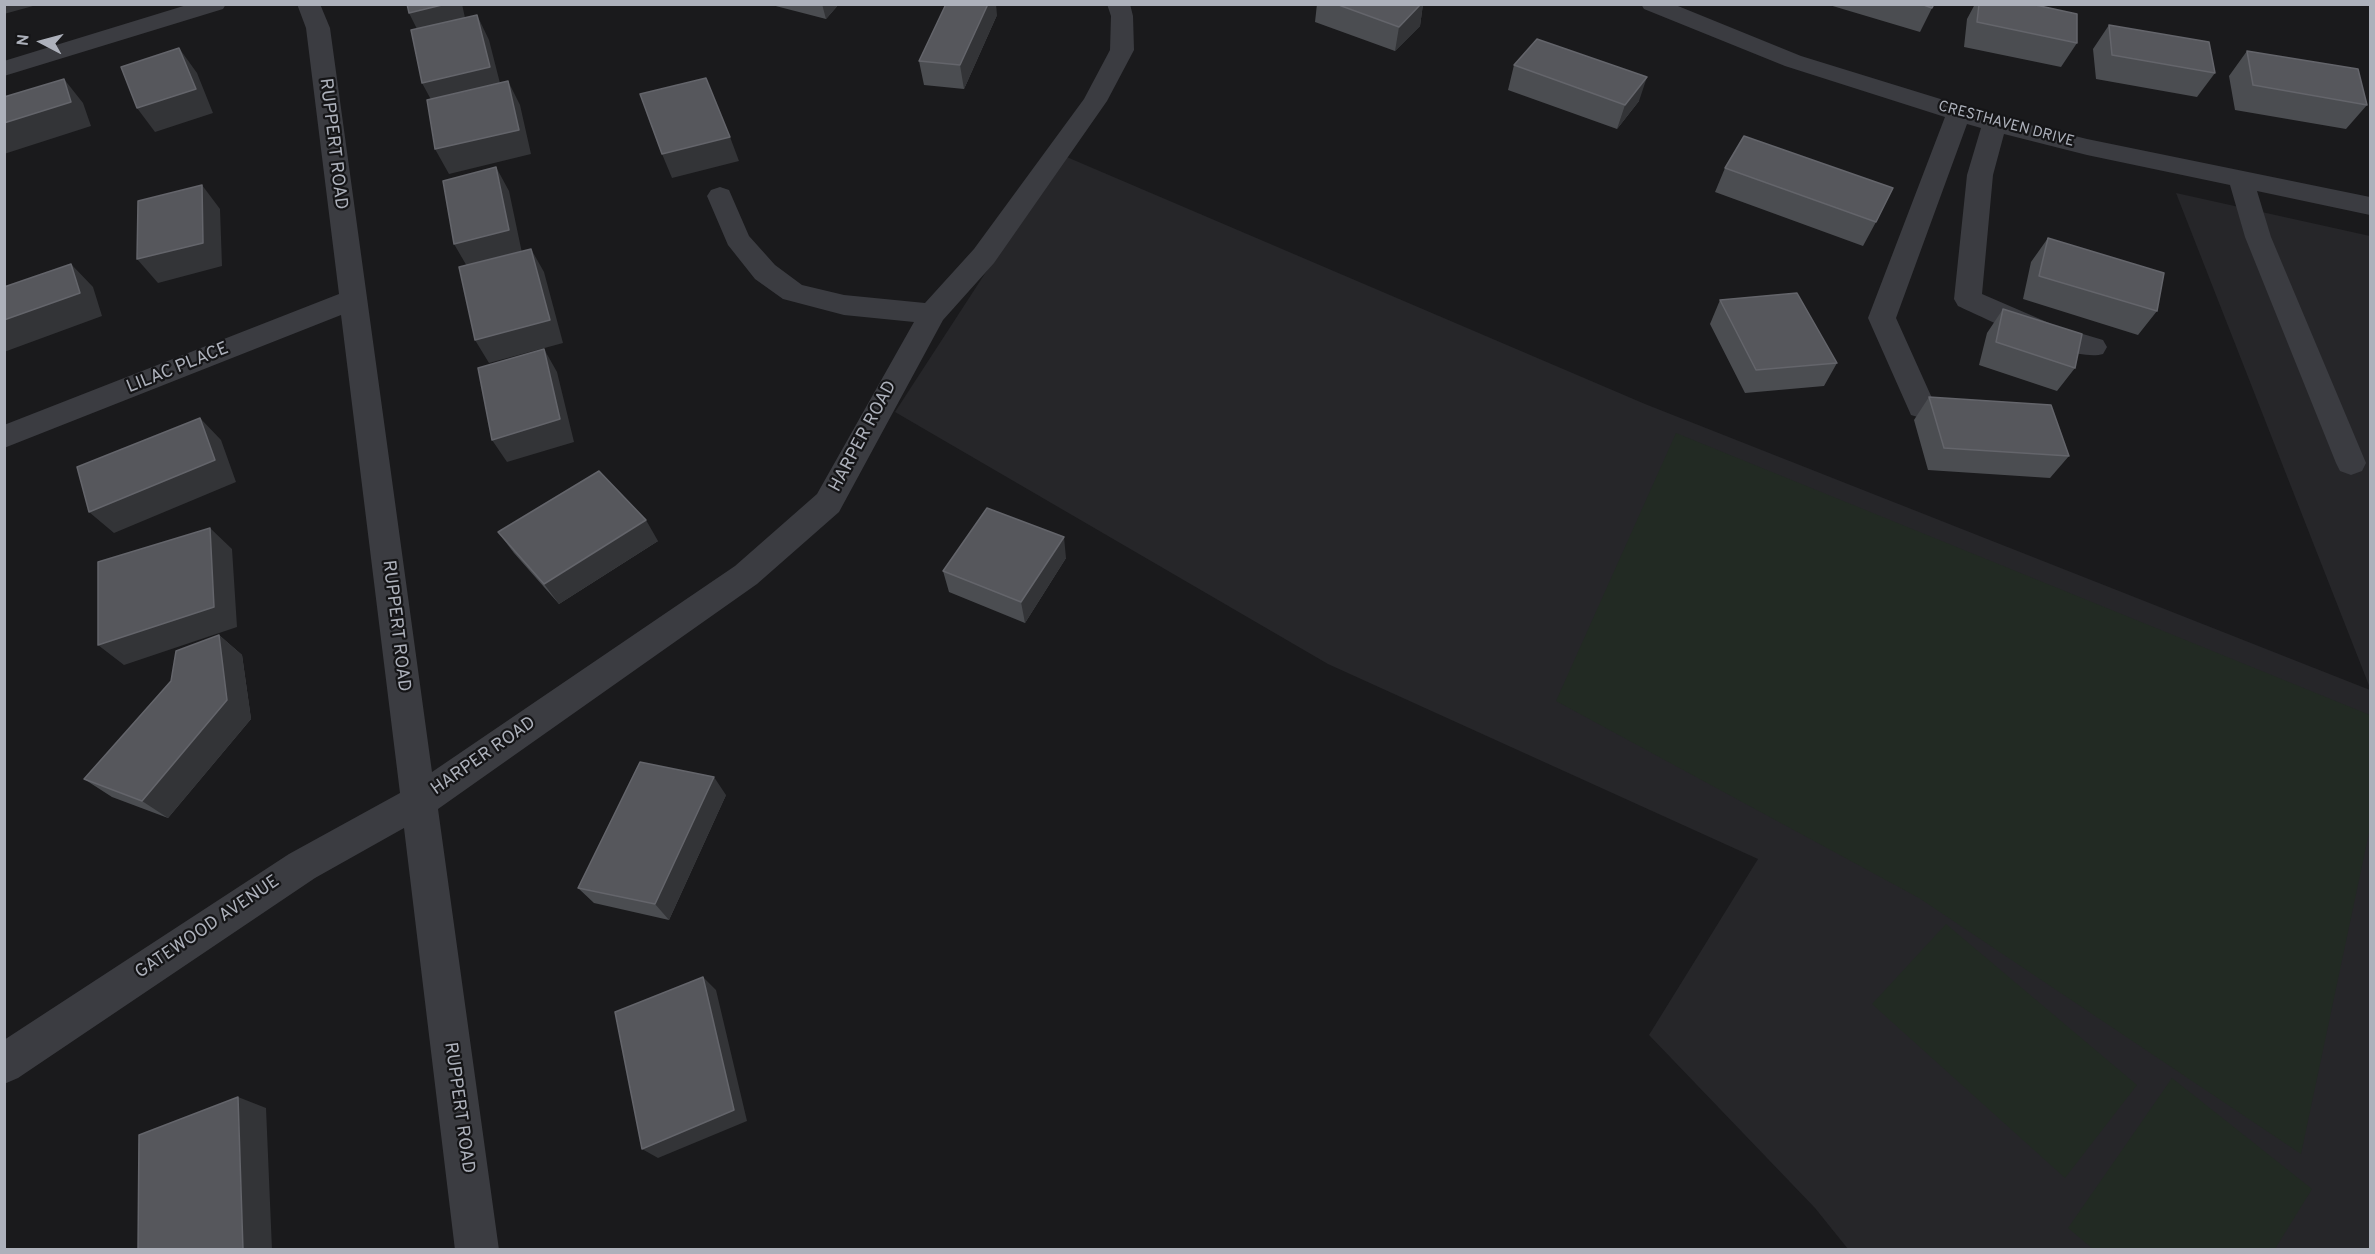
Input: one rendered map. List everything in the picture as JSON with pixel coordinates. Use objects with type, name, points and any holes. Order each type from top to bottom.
[{"type":"street","points":[[4,69],[215,4]]},
{"type":"street","name":"RUPPERT ROAD","points":[[308,4],[318,28],[477,1250]]},
{"type":"street","name":"HARPER ROAD","points":[[418,802],[746,575],[828,503],[932,314],[984,256],[1095,101],[1122,50],[1122,16],[1118,4]]},
{"type":"street","name":"CRESTHAVEN DRIVE","points":[[1652,4],[1793,61],[1995,124],[2087,147],[2370,206]]},
{"type":"street","points":[[1921,407],[1882,318],[1959,113]]},
{"type":"street","points":[[1995,124],[1980,175],[1968,299],[2047,334],[2093,347]]},
{"type":"street","points":[[2241,179],[2258,237],[2351,463]]},
{"type":"street","points":[[720,196],[737,239],[765,272],[793,292],[843,305],[932,314]]},
{"type":"street","name":"LILAC PLACE","points":[[4,438],[352,300]]},
{"type":"street","name":"GATEWOOD AVENUE","points":[[4,1064],[302,866],[418,802]]},
{"type":"shaded area","points":[[1062,155],[1645,404],[2370,690],[2370,1249],[1848,1249],[1815,1208],[1649,1035],[1758,859],[1328,664],[895,412]]},
{"type":"shaded area","points":[[2176,193],[2370,236],[2370,688]]},
{"type":"shaded area","points":[[1676,433],[2370,715],[2370,828],[2301,1154],[1919,898],[1556,701]]},
{"type":"shaded area","points":[[1946,924],[2137,1085],[2065,1178],[1872,1004]]},
{"type":"shaded area","points":[[2172,1078],[2312,1189],[2275,1249],[2093,1249],[2068,1228]]},
{"type":"building","points":[[407,4],[446,4],[409,13]]},
{"type":"building","points":[[946,4],[988,4],[960,65],[919,61]]},
{"type":"building","points":[[1336,4],[1421,4],[1399,27]]},
{"type":"building","points":[[1921,4],[1934,4],[1932,8]]},
{"type":"building","points":[[1979,4],[2031,4],[2077,14],[2077,43],[1977,22]]},
{"type":"building","points":[[477,15],[490,67],[422,83],[411,30]]},
{"type":"building","points":[[2109,25],[2209,42],[2215,73],[2112,55]]},
{"type":"building","points":[[1537,39],[1647,77],[1625,105],[1514,65]]},
{"type":"building","points":[[179,48],[196,89],[137,108],[121,67]]},
{"type":"building","points":[[2247,51],[2358,69],[2367,105],[2253,85]]},
{"type":"building","points":[[706,78],[730,137],[662,154],[640,94]]},
{"type":"building","points":[[64,79],[71,102],[4,123],[4,97]]},
{"type":"building","points":[[508,81],[519,130],[435,149],[427,100]]},
{"type":"building","points":[[1744,136],[1893,188],[1876,222],[1725,168]]},
{"type":"building","points":[[496,167],[509,230],[454,244],[443,181]]},
{"type":"building","points":[[202,185],[203,243],[137,259],[138,201]]},
{"type":"building","points":[[2048,238],[2164,273],[2157,311],[2039,276]]},
{"type":"building","points":[[531,249],[550,320],[475,340],[459,267]]},
{"type":"building","points":[[71,264],[80,293],[4,320],[4,287]]},
{"type":"building","points":[[1797,293],[1837,363],[1756,370],[1720,300]]},
{"type":"building","points":[[2003,309],[2082,334],[2075,368],[1996,342]]},
{"type":"building","points":[[544,349],[560,419],[492,440],[478,368]]},
{"type":"building","points":[[1929,397],[2051,405],[2069,456],[1944,448]]},
{"type":"building","points":[[200,418],[215,460],[89,512],[77,467]]},
{"type":"building","points":[[599,471],[646,520],[544,584],[498,532]]},
{"type":"building","points":[[987,508],[1064,537],[1021,602],[943,571]]},
{"type":"building","points":[[210,528],[214,607],[98,645],[98,562]]},
{"type":"building","points":[[219,635],[227,700],[142,801],[84,779],[171,681],[176,651]]},
{"type":"building","points":[[640,762],[714,777],[655,904],[578,888]]},
{"type":"building","points":[[703,977],[734,1110],[642,1149],[615,1012]]},
{"type":"building","points":[[238,1097],[243,1250],[138,1250],[139,1135]]}]
